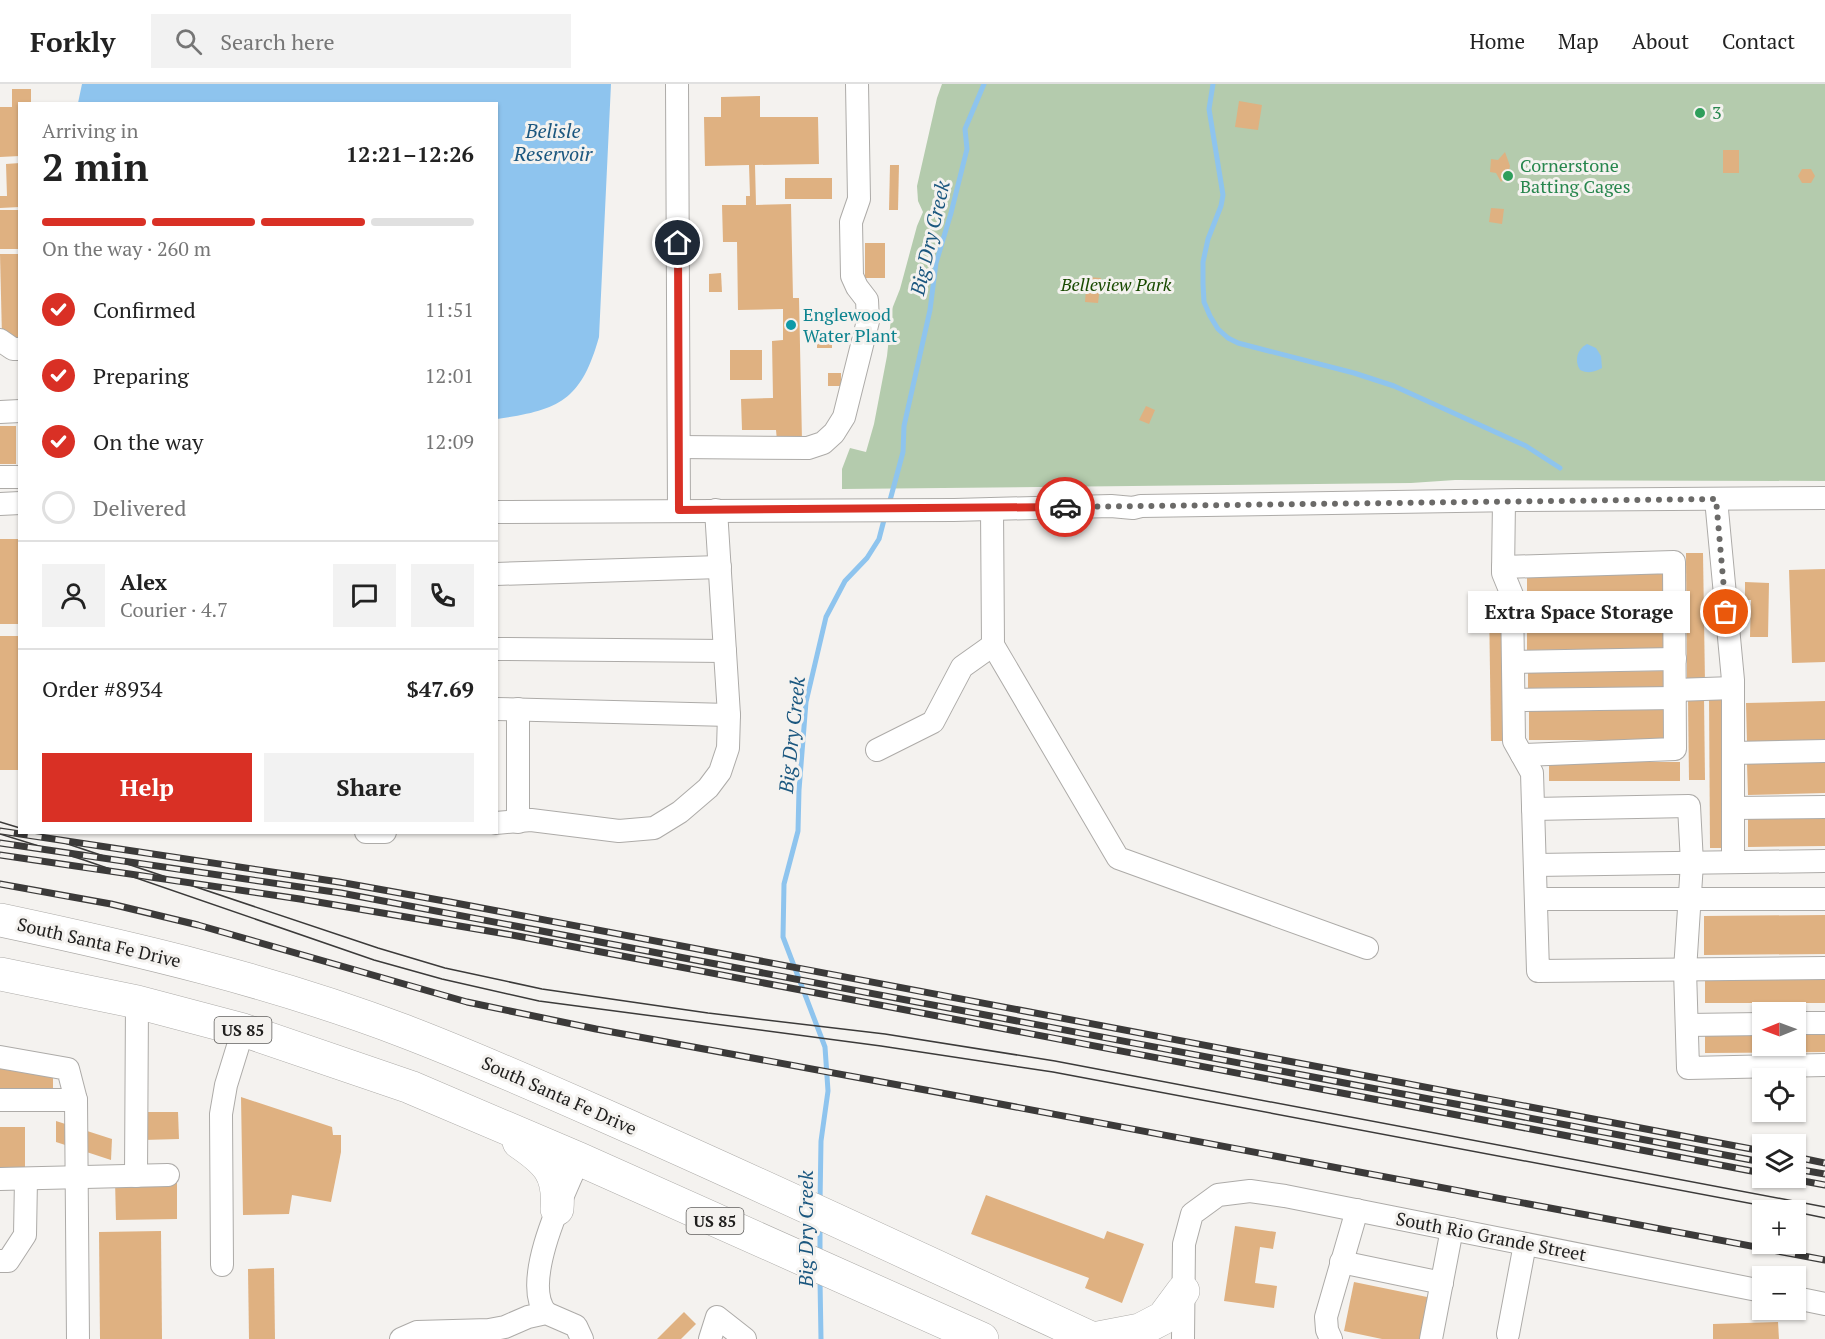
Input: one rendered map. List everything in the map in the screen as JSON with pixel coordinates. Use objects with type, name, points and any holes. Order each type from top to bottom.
[{"type":"highway","name":"South Santa Fe Drive","points":[[0,921],[153,954],[231,974],[383,1023],[498,1069],[777,1193],[1093,1339]]},
{"type":"highway","name":"US 85","points":[[0,974],[137,1002],[243,1030],[410,1087],[478,1114],[982,1339]]},
{"type":"highway","points":[[478,1114],[542,1159],[555,1180],[558,1197],[557,1209]]},
{"type":"highway","points":[[557,1209],[573,1191],[594,1184],[619,1185],[651,1191]]},
{"type":"highway","points":[[1093,1339],[1140,1330],[1163,1318],[1183,1292]]},
{"type":"street","points":[[677,84],[679,510]]},
{"type":"street","points":[[679,447],[808,448],[823,443],[834,433],[844,417],[868,321],[867,300],[856,287],[852,276],[851,222],[859,199],[857,84]]},
{"type":"street","points":[[0,340],[18,350]]},
{"type":"street","points":[[0,412],[18,411]]},
{"type":"street","points":[[0,477],[18,477]]},
{"type":"street","points":[[498,512],[954,510],[1825,498]]},
{"type":"street","points":[[1716,499],[1733,688],[1733,862]]},
{"type":"street","points":[[1504,501],[1503,573],[1512,595],[1513,617],[1514,741],[1532,773],[1538,971],[1825,968]]},
{"type":"street","points":[[0,504],[18,503]]},
{"type":"street","points":[[992,509],[993,645],[1118,858],[1367,948]]},
{"type":"street","points":[[716,510],[729,716],[728,748],[720,772],[708,788],[680,812],[654,828],[619,831],[531,820],[507,823],[508,709],[729,716]]},
{"type":"street","points":[[1503,567],[1674,562],[1675,749],[1522,755]]},
{"type":"street","points":[[498,574],[720,567]]},
{"type":"street","points":[[1513,617],[1674,615]]},
{"type":"street","points":[[877,750],[933,722],[962,667],[993,645]]},
{"type":"street","points":[[498,649],[725,651]]},
{"type":"street","points":[[1513,662],[1675,659]]},
{"type":"street","points":[[1514,700],[1675,694],[1733,688]]},
{"type":"street","points":[[1733,753],[1825,751]]},
{"type":"street","points":[[1533,809],[1689,806],[1692,863],[1685,970],[1688,1068],[1825,1065]]},
{"type":"street","points":[[1733,808],[1825,807]]},
{"type":"street","points":[[1535,865],[1825,861]]},
{"type":"street","points":[[1536,899],[1825,899]]},
{"type":"street","points":[[136,1176],[137,1002]]},
{"type":"street","points":[[1806,1023],[1825,1023]]},
{"type":"street","points":[[1687,1024],[1752,1024]]},
{"type":"street","points":[[222,1265],[221,1114],[226,1085],[243,1030]]},
{"type":"street","points":[[0,1057],[68,1070],[76,1100],[78,1339]]},
{"type":"street","points":[[0,1100],[76,1100]]},
{"type":"street","points":[[579,1159],[557,1209],[544,1248],[538,1278],[542,1308],[546,1313],[576,1326],[582,1339]]},
{"type":"street","points":[[0,1179],[168,1175]]},
{"type":"street","points":[[0,1261],[8,1261],[26,1234],[26,1179]]},
{"type":"street","name":"South Rio Grande Street","points":[[1183,1292],[1184,1244],[1192,1214],[1218,1195],[1250,1191],[1358,1210],[1752,1289]]},
{"type":"street","points":[[1331,1339],[1327,1330],[1326,1317],[1358,1210]]},
{"type":"street","points":[[1431,1339],[1452,1229]]},
{"type":"street","points":[[1508,1334],[1525,1244]]},
{"type":"street","points":[[1341,1262],[1442,1283]]},
{"type":"street","points":[[1183,1292],[1183,1339]]},
{"type":"street","points":[[1806,1300],[1825,1304]]},
{"type":"street","points":[[401,1339],[417,1332],[505,1328],[528,1317],[546,1313]]},
{"type":"street","points":[[710,1339],[717,1317],[745,1339]]},
{"type":"green space","name":"Belleview Park","points":[[942,84],[1825,84],[1825,481],[1455,480],[1411,483],[842,489],[842,469],[850,448],[866,452],[874,424],[887,356],[892,309],[923,212],[918,201],[917,186]]},
{"type":"water","name":"Belisle Reservoir","points":[[82,84],[611,84],[599,337],[584,376],[575,389],[552,406],[518,416],[498,419],[498,102],[78,102]]},
{"type":"water","points":[[1587,344],[1596,348],[1601,356],[1602,368],[1591,372],[1580,370],[1577,359],[1579,352]]},
{"type":"building","points":[[12,89],[31,89],[31,102],[18,102],[18,156],[0,157],[0,107],[12,107]]},
{"type":"building","name":"Englewood Water Plant","points":[[760,96],[760,117],[818,117],[819,164],[755,165],[756,205],[791,204],[793,298],[799,298],[802,441],[777,441],[776,430],[742,430],[741,399],[773,398],[772,341],[783,340],[783,309],[738,310],[737,242],[723,242],[722,205],[746,205],[746,196],[750,196],[749,165],[705,166],[704,117],[721,117],[721,97]]},
{"type":"building","points":[[1239,101],[1262,105],[1258,130],[1235,127]]},
{"type":"building","points":[[1723,150],[1739,150],[1739,173],[1723,173]]},
{"type":"building","points":[[1505,152],[1510,166],[1508,174],[1501,182],[1496,173],[1490,172],[1491,159],[1498,160]]},
{"type":"building","points":[[18,163],[18,207],[0,208],[0,196],[7,196],[6,164]]},
{"type":"building","points":[[890,165],[899,165],[898,210],[889,210]]},
{"type":"building","points":[[1802,169],[1811,169],[1815,176],[1811,183],[1802,183],[1798,176]]},
{"type":"building","points":[[785,178],[832,178],[832,199],[785,199]]},
{"type":"building","points":[[1491,208],[1504,209],[1502,224],[1489,222]]},
{"type":"building","points":[[0,210],[18,210],[18,249],[0,249]]},
{"type":"building","points":[[865,243],[885,243],[885,278],[865,278]]},
{"type":"building","points":[[0,254],[18,254],[18,337],[2,337]]},
{"type":"building","points":[[721,273],[722,292],[709,292],[709,274]]},
{"type":"building","points":[[1087,277],[1101,278],[1098,303],[1085,302]]},
{"type":"building","points":[[817,336],[832,336],[832,348],[817,348]]},
{"type":"building","points":[[730,350],[762,350],[762,380],[730,380]]},
{"type":"building","points":[[828,373],[841,373],[841,386],[828,386]]},
{"type":"building","points":[[1146,406],[1155,410],[1149,424],[1139,420]]},
{"type":"building","points":[[0,426],[16,426],[16,464],[0,464]]},
{"type":"building","points":[[0,539],[18,539],[18,624],[0,624]]},
{"type":"building","points":[[1686,553],[1703,553],[1705,684],[1687,684]]},
{"type":"building","points":[[1825,569],[1825,662],[1792,663],[1789,570]]},
{"type":"building","points":[[1665,572],[1665,603],[1527,604],[1527,573]]},
{"type":"building","points":[[1745,582],[1769,583],[1768,637],[1750,637],[1751,600],[1745,600]]},
{"type":"building","points":[[1489,603],[1504,603],[1506,741],[1491,741]]},
{"type":"building","points":[[1527,624],[1667,624],[1667,649],[1527,650]]},
{"type":"building","points":[[0,636],[18,636],[18,770],[0,770]]},
{"type":"building","points":[[1667,671],[1667,687],[1528,688],[1528,672]]},
{"type":"building","points":[[1704,697],[1705,780],[1689,780],[1688,698]]},
{"type":"building","points":[[1709,697],[1725,697],[1726,848],[1710,848]]},
{"type":"building","points":[[1825,701],[1825,740],[1747,742],[1746,703]]},
{"type":"building","points":[[1667,708],[1668,740],[1529,740],[1529,709]]},
{"type":"building","points":[[1549,762],[1680,762],[1680,781],[1549,781]]},
{"type":"building","points":[[1825,762],[1825,793],[1748,795],[1747,764]]},
{"type":"building","points":[[1825,815],[1825,846],[1748,847],[1748,816]]},
{"type":"building","points":[[1825,915],[1825,954],[1704,955],[1704,916]]},
{"type":"building","points":[[1705,979],[1825,979],[1825,1003],[1705,1003]]},
{"type":"building","points":[[1705,1028],[1752,1028],[1752,1053],[1705,1053]]},
{"type":"building","points":[[1806,1028],[1825,1028],[1825,1052],[1806,1052]]},
{"type":"building","points":[[0,1069],[53,1069],[53,1089],[0,1089]]},
{"type":"building","points":[[241,1097],[332,1127],[333,1135],[341,1135],[341,1152],[331,1202],[292,1195],[289,1214],[243,1215]]},
{"type":"building","points":[[142,1112],[178,1112],[179,1139],[143,1140]]},
{"type":"building","points":[[56,1121],[112,1139],[111,1160],[56,1142]]},
{"type":"building","points":[[0,1127],[25,1127],[25,1174],[0,1174]]},
{"type":"building","points":[[177,1180],[177,1219],[116,1220],[115,1181]]},
{"type":"building","points":[[986,1195],[1104,1239],[1107,1231],[1144,1244],[1122,1303],[1085,1288],[1089,1278],[971,1234]]},
{"type":"building","points":[[1235,1226],[1276,1232],[1273,1249],[1260,1247],[1255,1283],[1277,1286],[1274,1308],[1224,1301]]},
{"type":"building","points":[[161,1231],[162,1339],[100,1339],[99,1232]]},
{"type":"building","points":[[274,1268],[275,1339],[249,1339],[248,1269]]},
{"type":"building","points":[[1354,1282],[1432,1298],[1424,1339],[1382,1339],[1344,1331]]},
{"type":"building","points":[[684,1312],[696,1324],[681,1339],[657,1339]]},
{"type":"building","points":[[1778,1322],[1779,1339],[1713,1339],[1713,1324]]},
{"type":"waterway","name":"Big Dry Creek","points":[[889,504],[903,452],[904,426],[930,310],[936,263],[967,149],[965,129],[984,84]]},
{"type":"waterway","points":[[1213,84],[1209,109],[1223,195],[1208,239],[1203,262],[1203,284],[1204,302],[1218,329],[1238,343],[1354,373],[1394,386],[1526,446],[1560,468]]},
{"type":"waterway","name":"Big Dry Creek","points":[[820,1202],[821,1141],[828,1091],[825,1047],[783,937],[784,884],[798,831],[806,702],[826,617],[845,581],[867,558],[879,539],[885,516]]},
{"type":"waterway","name":"Big Dry Creek","points":[[820,1226],[820,1256]]},
{"type":"waterway","name":"Big Dry Creek","points":[[820,1280],[821,1339]]},
{"type":"tram line","points":[[0,822],[18,827]]},
{"type":"tram line","points":[[0,834],[84,860],[374,960],[442,979],[539,1001],[881,1046],[1053,1072],[1752,1204]]},
{"type":"tram line","points":[[38,834],[378,948],[445,968],[542,989],[708,1013],[885,1034],[1055,1061],[1825,1207]]},
{"type":"tram line","points":[[1806,1214],[1825,1218]]},
{"type":"railway","points":[[0,831],[18,834]]},
{"type":"railway","points":[[20,834],[339,882],[450,902],[1752,1149]]},
{"type":"railway","points":[[0,843],[341,893],[1752,1160]]},
{"type":"railway","points":[[0,855],[300,899],[512,935],[1752,1171]]},
{"type":"railway","points":[[0,884],[111,904],[198,925],[467,1002],[596,1029],[1825,1260]]},
{"type":"railway","points":[[1806,1159],[1825,1163]]},
{"type":"railway","points":[[1806,1171],[1825,1174]]},
{"type":"railway","points":[[1806,1182],[1825,1185]]},
{"type":"way so far","points":[[1065,507],[1133,508],[1141,506],[1518,500],[1716,499],[1726,612]]},
{"type":"place","name":"3","points":[[1700,113]]},
{"type":"place","name":"Cornerstone Batting Cages","points":[[1508,176]]},
{"type":"place","name":"Englewood Water Plant","points":[[791,325]]},
{"type":"place","name":"Extra Space Storage","points":[[1726,612]]},
{"type":"route","points":[[678,243],[679,510],[954,510],[1065,507]]}]
